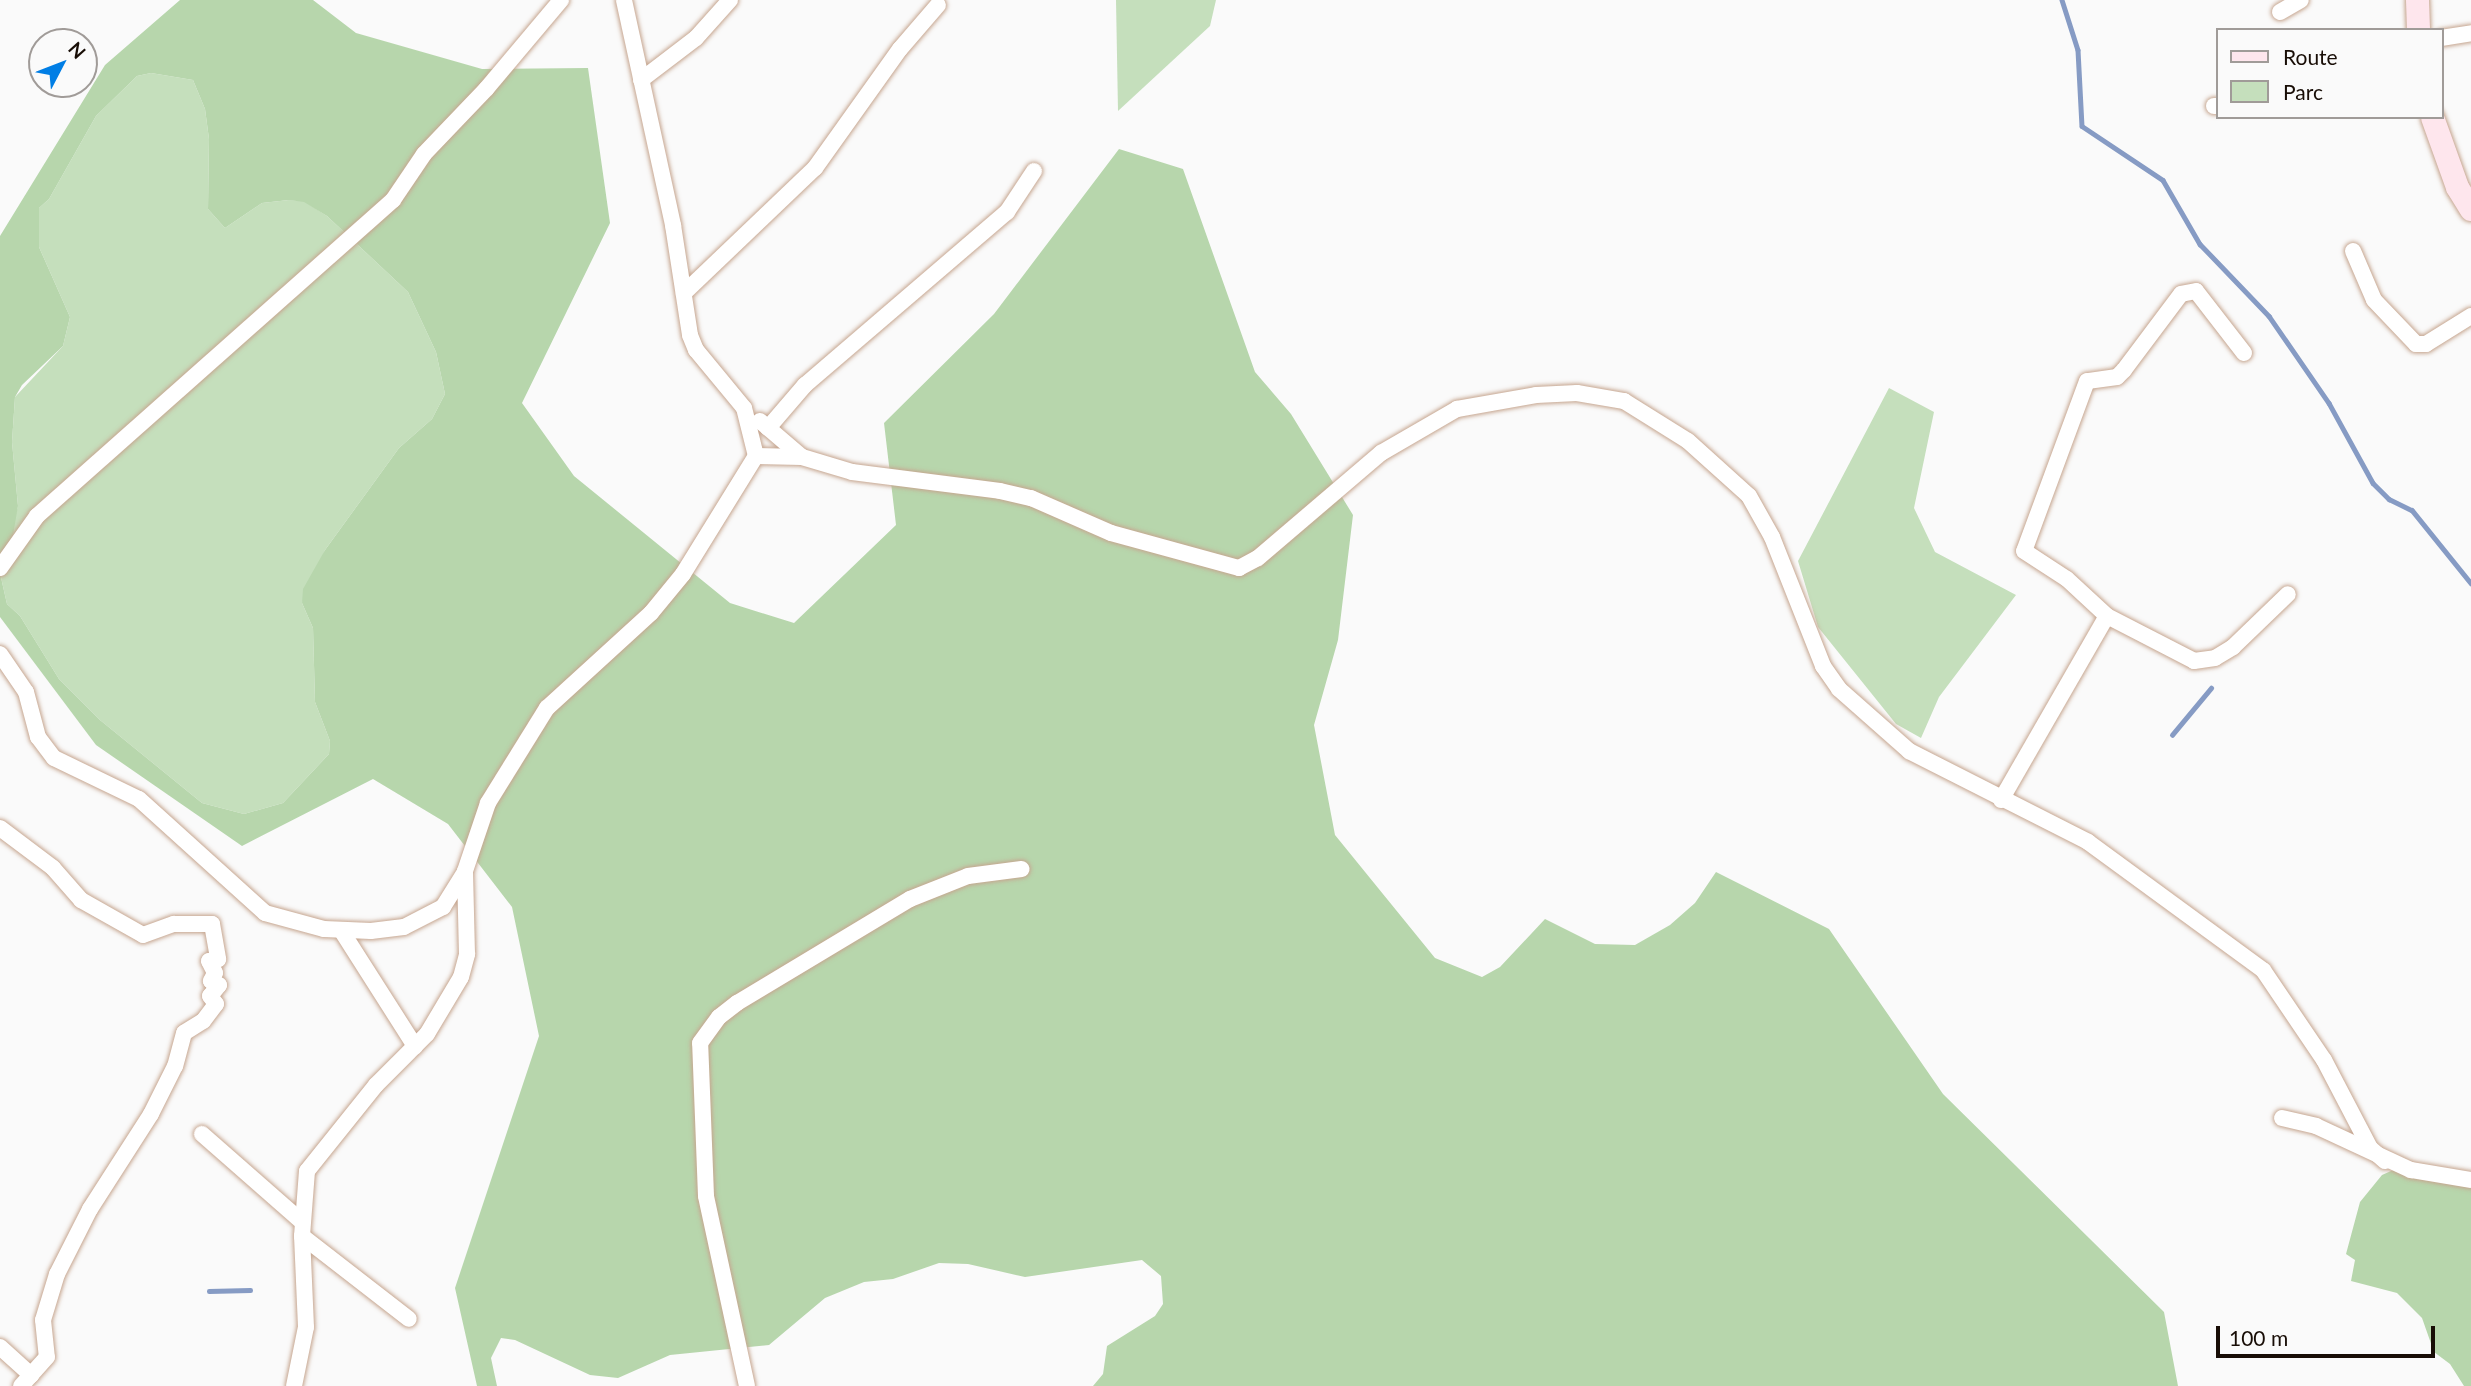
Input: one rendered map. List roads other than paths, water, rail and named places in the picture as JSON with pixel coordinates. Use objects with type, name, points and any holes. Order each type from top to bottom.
[{"type":"street","points":[[624,0],[696,350],[744,408],[802,457]]},
{"type":"street","points":[[641,80],[696,38],[730,0]]},
{"type":"street","points":[[2280,12],[2301,0]]},
{"type":"street","points":[[2417,0],[2418,28]]},
{"type":"street","points":[[0,568],[37,516],[393,200],[424,154],[553,2]]},
{"type":"street","points":[[684,293],[815,168],[900,49],[939,5]]},
{"type":"street","points":[[2443,38],[2471,33]]},
{"type":"street","points":[[2433,119],[2452,177],[2471,209]]},
{"type":"street","points":[[768,428],[805,385],[1007,212],[1034,171]]},
{"type":"street","points":[[2353,251],[2374,300],[2416,344],[2427,344],[2471,316]]},
{"type":"street","points":[[2244,353],[2196,292],[2189,289],[2117,377],[2087,381],[2023,544],[2028,557],[2067,579],[2107,616],[2194,661],[2206,661],[2233,647],[2288,594]]},
{"type":"street","points":[[756,456],[802,457],[852,472],[1031,498],[1111,533],[1238,568],[1258,558],[1381,453],[1457,409],[1536,395],[1577,393],[1624,401],[1688,441],[1749,496],[1772,537],[1823,666],[1839,689],[1909,751],[2088,842],[2263,970],[2324,1060],[2370,1148],[2385,1161]]},
{"type":"street","points":[[0,654],[26,692],[38,737],[54,758],[139,799],[265,913],[341,930],[382,930],[428,919],[443,907],[465,871],[488,803],[547,708],[665,597],[756,456],[744,408]]},
{"type":"street","points":[[2001,800],[2107,616]]},
{"type":"street","points":[[0,828],[53,868],[81,900],[143,935],[174,924],[212,924],[218,959],[209,961],[215,972],[211,981],[219,985],[210,996],[216,1004],[203,1021],[184,1033],[175,1066],[151,1114],[90,1209],[57,1274],[43,1320],[47,1357],[26,1380],[0,1347]]},
{"type":"street","points":[[747,1386],[706,1196],[700,1043],[719,1017],[737,1003],[910,900],[968,876],[1022,869]]},
{"type":"street","points":[[294,1386],[306,1327],[302,1229],[307,1171],[376,1085],[415,1046],[461,977],[467,954],[465,871]]},
{"type":"street","points":[[341,930],[415,1046]]},
{"type":"street","points":[[2282,1118],[2316,1126],[2385,1161],[2471,1180]]},
{"type":"street","points":[[202,1134],[302,1229],[409,1319]]},
{"type":"waterway","points":[[2062,0],[2078,50],[2082,126],[2163,180],[2200,244],[2269,316],[2329,403],[2373,483],[2389,499],[2412,510],[2471,583]]},
{"type":"waterway","points":[[2172,735],[2211,688]]},
{"type":"waterway","points":[[209,1291],[250,1290]]}]
